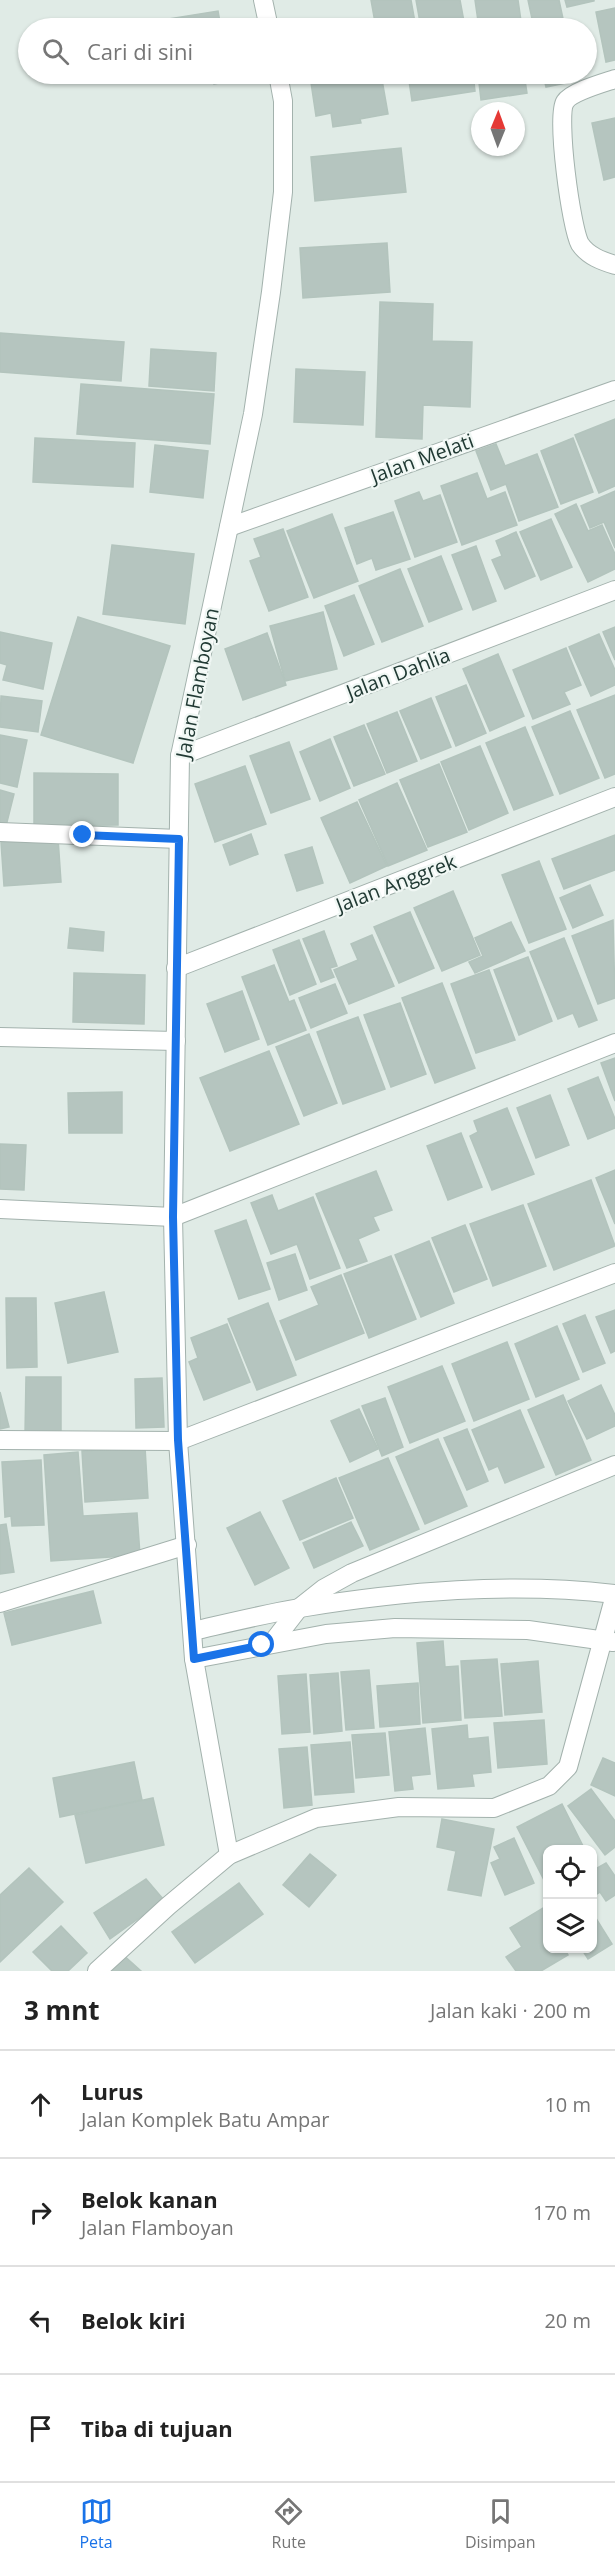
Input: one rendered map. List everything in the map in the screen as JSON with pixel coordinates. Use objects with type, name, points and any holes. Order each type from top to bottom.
[{"type":"street","points":[[263,0],[267,18]]},
{"type":"street","points":[[615,79],[570,97],[564,102],[562,122],[568,194],[580,243],[592,256],[615,265]]},
{"type":"street","name":"Jalan Flamboyan","points":[[229,1856],[194,1659],[178,1440],[173,1217],[180,756],[253,414],[283,192],[283,101],[280,84]]},
{"type":"street","name":"Jalan Melati","points":[[229,527],[615,390]]},
{"type":"street","name":"Jalan Dahlia","points":[[180,756],[615,590]]},
{"type":"street","name":"Jalan Anggrek","points":[[176,968],[615,797]]},
{"type":"street","points":[[0,832],[179,839]]},
{"type":"street","points":[[0,1037],[176,1041]]},
{"type":"street","points":[[0,1209],[173,1217],[615,1043]]},
{"type":"street","points":[[0,1440],[178,1440],[615,1273]]},
{"type":"street","points":[[272,1643],[299,1608],[323,1589],[352,1573],[615,1465]]},
{"type":"street","points":[[0,1603],[187,1545]]},
{"type":"street","points":[[97,1971],[168,1906],[229,1856],[316,1818],[399,1807],[494,1808],[549,1786],[568,1767],[609,1641],[615,1595],[584,1590],[478,1588],[424,1592],[299,1608],[193,1631]]},
{"type":"street","points":[[194,1659],[326,1634],[396,1629],[528,1630],[609,1641]]},
{"type":"building","points":[[371,0],[411,0],[414,18],[374,18]]},
{"type":"building","points":[[416,0],[460,0],[463,18],[419,18]]},
{"type":"building","points":[[475,0],[518,0],[521,18],[478,18]]},
{"type":"building","points":[[528,0],[559,0],[563,18],[532,18]]},
{"type":"building","points":[[565,0],[594,0],[594,1],[567,7]]},
{"type":"building","points":[[615,8],[615,60],[606,62],[596,12]]},
{"type":"building","points":[[218,11],[219,18],[174,18]]},
{"type":"building","points":[[311,84],[383,84],[388,114],[360,119],[361,123],[333,127],[331,113],[316,116]]},
{"type":"building","points":[[409,84],[474,84],[475,91],[412,101]]},
{"type":"building","points":[[479,84],[526,84],[527,93],[481,100]]},
{"type":"building","points":[[545,84],[561,84],[546,87]]},
{"type":"building","points":[[615,118],[615,177],[604,180],[592,123]]},
{"type":"building","points":[[401,148],[406,192],[315,201],[311,157]]},
{"type":"building","points":[[387,243],[390,292],[303,298],[300,248]]},
{"type":"building","points":[[380,302],[433,304],[432,341],[472,342],[470,407],[423,405],[422,439],[376,437]]},
{"type":"building","points":[[0,333],[124,342],[121,381],[0,372]]},
{"type":"building","points":[[151,349],[216,353],[214,391],[149,386]]},
{"type":"building","points":[[296,369],[365,372],[363,425],[294,422]]},
{"type":"building","points":[[81,384],[214,394],[210,444],[77,434]]},
{"type":"building","points":[[615,419],[615,486],[599,493],[575,435]]},
{"type":"building","points":[[35,438],[135,443],[133,487],[33,482]]},
{"type":"building","points":[[573,438],[593,492],[561,504],[541,451]]},
{"type":"building","points":[[496,444],[505,466],[537,454],[558,507],[519,521],[506,484],[491,490],[476,451]]},
{"type":"building","points":[[155,445],[208,451],[203,498],[150,492]]},
{"type":"building","points":[[477,473],[487,499],[505,492],[517,525],[462,545],[441,486]]},
{"type":"building","points":[[615,491],[615,548],[604,522],[590,528],[581,506]]},
{"type":"building","points":[[419,492],[423,501],[440,495],[457,542],[415,557],[395,501]]},
{"type":"building","points":[[576,504],[588,531],[602,525],[615,554],[615,569],[588,582],[555,514]]},
{"type":"building","points":[[393,512],[410,559],[376,570],[372,558],[357,564],[345,528]]},
{"type":"building","points":[[332,514],[358,581],[314,598],[287,531]]},
{"type":"building","points":[[551,519],[572,567],[541,580],[520,532]]},
{"type":"building","points":[[283,529],[308,597],[269,611],[250,561],[261,557],[254,539]]},
{"type":"building","points":[[516,532],[535,576],[505,589],[492,560],[502,556],[496,541]]},
{"type":"building","points":[[112,545],[194,554],[185,624],[103,614]]},
{"type":"building","points":[[476,546],[496,601],[473,610],[452,555]]},
{"type":"building","points":[[441,556],[462,609],[429,622],[408,569]]},
{"type":"building","points":[[400,569],[423,626],[382,642],[359,586]]},
{"type":"building","points":[[354,595],[374,644],[344,656],[325,606]]},
{"type":"building","points":[[323,612],[337,669],[285,681],[270,626]]},
{"type":"building","points":[[78,617],[170,646],[133,763],[41,735]]},
{"type":"building","points":[[615,627],[615,660],[603,632]]},
{"type":"building","points":[[0,632],[52,643],[43,689],[3,680],[7,665],[0,663]]},
{"type":"building","points":[[267,633],[286,685],[243,700],[225,649]]},
{"type":"building","points":[[599,634],[615,670],[615,685],[591,696],[569,647]]},
{"type":"building","points":[[566,648],[581,685],[564,692],[570,704],[533,719],[513,670]]},
{"type":"building","points":[[498,654],[524,716],[490,731],[463,669]]},
{"type":"building","points":[[466,685],[486,733],[456,746],[436,697]]},
{"type":"building","points":[[615,695],[615,774],[605,778],[577,710]]},
{"type":"building","points":[[1,696],[42,701],[38,732],[0,727]]},
{"type":"building","points":[[431,698],[451,747],[421,759],[400,711]]},
{"type":"building","points":[[570,711],[599,778],[560,794],[532,727]]},
{"type":"building","points":[[397,712],[417,761],[387,773],[367,724]]},
{"type":"building","points":[[364,725],[385,774],[354,786],[334,737]]},
{"type":"building","points":[[525,727],[553,795],[514,810],[486,743]]},
{"type":"building","points":[[0,735],[27,740],[17,787],[0,783]]},
{"type":"building","points":[[330,739],[350,788],[320,801],[300,752]]},
{"type":"building","points":[[289,742],[310,799],[271,813],[250,756]]},
{"type":"building","points":[[480,746],[508,813],[469,830],[441,762]]},
{"type":"building","points":[[439,764],[467,832],[428,847],[400,780]]},
{"type":"building","points":[[245,766],[266,824],[215,842],[195,784]]},
{"type":"building","points":[[34,773],[118,774],[118,825],[34,826]]},
{"type":"building","points":[[397,783],[427,850],[388,866],[359,800]]},
{"type":"building","points":[[0,790],[14,794],[5,830],[0,829]]},
{"type":"building","points":[[357,802],[387,866],[350,883],[321,818]]},
{"type":"building","points":[[251,834],[258,854],[230,865],[223,845]]},
{"type":"building","points":[[615,835],[615,870],[564,889],[552,859]]},
{"type":"building","points":[[58,838],[61,882],[4,886],[1,842]]},
{"type":"building","points":[[312,847],[323,883],[297,891],[285,855]]},
{"type":"building","points":[[539,861],[566,929],[529,943],[502,875]]},
{"type":"building","points":[[590,885],[603,915],[573,928],[560,898]]},
{"type":"building","points":[[453,891],[480,955],[442,971],[414,908]]},
{"type":"building","points":[[410,912],[434,968],[399,983],[374,927]]},
{"type":"building","points":[[613,920],[615,998],[598,1004],[572,936]]},
{"type":"building","points":[[511,922],[525,951],[475,973],[469,962],[483,956],[475,938]]},
{"type":"building","points":[[70,928],[104,932],[103,951],[68,948]]},
{"type":"building","points":[[324,931],[337,966],[330,968],[334,977],[321,982],[303,939]]},
{"type":"building","points":[[372,935],[394,986],[349,1004],[334,970],[358,960],[351,944]]},
{"type":"building","points":[[564,938],[597,1020],[579,1027],[573,1013],[558,1019],[530,952]]},
{"type":"building","points":[[299,940],[316,984],[290,995],[273,950]]},
{"type":"building","points":[[528,957],[552,1021],[519,1035],[494,970]]},
{"type":"building","points":[[274,965],[289,1002],[294,1000],[306,1030],[268,1045],[242,977]]},
{"type":"building","points":[[489,970],[515,1040],[476,1053],[451,984]]},
{"type":"building","points":[[74,973],[145,975],[144,1024],[73,1022]]},
{"type":"building","points":[[442,983],[475,1068],[435,1083],[402,998]]},
{"type":"building","points":[[335,984],[347,1013],[311,1028],[299,998]]},
{"type":"building","points":[[242,991],[259,1039],[225,1052],[207,1004]]},
{"type":"building","points":[[400,1003],[426,1074],[391,1087],[364,1015]]},
{"type":"building","points":[[358,1017],[385,1089],[343,1104],[317,1032]]},
{"type":"building","points":[[309,1034],[337,1103],[304,1116],[276,1047]]},
{"type":"building","points":[[269,1051],[299,1124],[230,1151],[200,1078]]},
{"type":"building","points":[[615,1058],[615,1101],[601,1063]]},
{"type":"building","points":[[598,1077],[615,1119],[615,1128],[588,1139],[568,1089]]},
{"type":"building","points":[[122,1092],[122,1133],[69,1133],[68,1093]]},
{"type":"building","points":[[550,1095],[569,1145],[536,1158],[517,1108]]},
{"type":"building","points":[[507,1108],[534,1174],[492,1190],[470,1136],[478,1132],[474,1121]]},
{"type":"building","points":[[461,1133],[482,1187],[448,1200],[427,1146]]},
{"type":"building","points":[[0,1144],[26,1145],[24,1190],[0,1189]]},
{"type":"building","points":[[615,1170],[615,1224],[596,1178]]},
{"type":"building","points":[[376,1171],[392,1210],[373,1217],[379,1230],[358,1239],[367,1261],[347,1268],[316,1194]]},
{"type":"building","points":[[591,1180],[615,1246],[554,1270],[528,1204]]},
{"type":"building","points":[[272,1195],[278,1211],[313,1197],[340,1268],[310,1279],[297,1244],[271,1254],[251,1203]]},
{"type":"building","points":[[523,1205],[546,1266],[493,1286],[470,1224]]},
{"type":"building","points":[[246,1220],[270,1289],[239,1299],[215,1231]]},
{"type":"building","points":[[465,1225],[487,1279],[454,1292],[432,1238]]},
{"type":"building","points":[[429,1241],[454,1303],[421,1317],[395,1255]]},
{"type":"building","points":[[295,1254],[307,1290],[279,1300],[267,1263]]},
{"type":"building","points":[[391,1256],[416,1319],[369,1338],[344,1274]]},
{"type":"building","points":[[341,1275],[364,1333],[296,1360],[280,1321],[319,1305],[311,1287]]},
{"type":"building","points":[[104,1292],[118,1352],[68,1363],[55,1303]]},
{"type":"building","points":[[6,1298],[36,1298],[37,1367],[7,1368]]},
{"type":"building","points":[[268,1303],[296,1375],[257,1390],[228,1319]]},
{"type":"building","points":[[615,1310],[615,1351],[611,1353],[596,1317]]},
{"type":"building","points":[[585,1315],[605,1363],[583,1372],[563,1324]]},
{"type":"building","points":[[227,1324],[250,1382],[204,1400],[189,1362],[198,1358],[191,1338]]},
{"type":"building","points":[[557,1326],[579,1379],[536,1397],[515,1344]]},
{"type":"building","points":[[507,1342],[529,1399],[474,1421],[452,1364]]},
{"type":"building","points":[[442,1366],[465,1421],[410,1443],[388,1387]]},
{"type":"building","points":[[26,1377],[61,1377],[61,1434],[25,1434]]},
{"type":"building","points":[[162,1378],[164,1427],[136,1428],[135,1379]]},
{"type":"building","points":[[601,1385],[615,1415],[615,1426],[587,1439],[568,1401]]},
{"type":"building","points":[[0,1392],[9,1427],[0,1429]]},
{"type":"building","points":[[563,1395],[591,1460],[556,1475],[528,1410]]},
{"type":"building","points":[[385,1398],[403,1447],[382,1456],[362,1406]]},
{"type":"building","points":[[359,1409],[378,1449],[350,1462],[331,1421]]},
{"type":"building","points":[[520,1410],[544,1467],[505,1483],[498,1466],[489,1470],[472,1430]]},
{"type":"building","points":[[467,1429],[488,1481],[467,1490],[444,1438]]},
{"type":"building","points":[[438,1439],[467,1506],[425,1524],[396,1457]]},
{"type":"building","points":[[145,1447],[148,1498],[85,1502],[82,1451]]},
{"type":"building","points":[[78,1452],[83,1516],[137,1513],[140,1555],[51,1561],[44,1455]]},
{"type":"building","points":[[388,1458],[419,1529],[370,1550],[339,1478]]},
{"type":"building","points":[[41,1460],[44,1525],[12,1526],[11,1516],[5,1517],[2,1462]]},
{"type":"building","points":[[336,1478],[353,1518],[300,1540],[283,1501]]},
{"type":"building","points":[[260,1512],[289,1568],[255,1585],[227,1528]]},
{"type":"building","points":[[351,1522],[363,1546],[314,1568],[303,1543]]},
{"type":"building","points":[[6,1524],[14,1572],[0,1574],[0,1525]]},
{"type":"building","points":[[93,1591],[101,1623],[12,1645],[4,1613]]},
{"type":"building","points":[[443,1641],[445,1667],[458,1666],[461,1720],[423,1723],[417,1643]]},
{"type":"building","points":[[497,1659],[502,1716],[465,1718],[461,1661]]},
{"type":"building","points":[[538,1661],[542,1712],[505,1715],[501,1664]]},
{"type":"building","points":[[369,1670],[374,1728],[346,1730],[341,1672]]},
{"type":"building","points":[[338,1673],[342,1731],[314,1734],[310,1675]]},
{"type":"building","points":[[306,1674],[310,1732],[282,1734],[278,1676]]},
{"type":"building","points":[[418,1683],[420,1724],[380,1727],[377,1686]]},
{"type":"building","points":[[544,1720],[547,1764],[498,1768],[494,1723]]},
{"type":"building","points":[[467,1725],[468,1739],[488,1737],[491,1772],[472,1774],[474,1786],[438,1789],[432,1729]]},
{"type":"building","points":[[425,1728],[430,1774],[411,1776],[413,1789],[395,1791],[389,1732]]},
{"type":"building","points":[[385,1733],[389,1775],[356,1778],[352,1735]]},
{"type":"building","points":[[350,1742],[354,1792],[315,1795],[311,1745]]},
{"type":"building","points":[[307,1747],[312,1805],[284,1808],[279,1749]]},
{"type":"building","points":[[603,1758],[615,1763],[615,1796],[591,1785]]},
{"type":"building","points":[[134,1762],[142,1800],[60,1817],[53,1778]]},
{"type":"building","points":[[591,1789],[615,1821],[615,1847],[605,1855],[568,1806]]},
{"type":"building","points":[[153,1798],[164,1845],[86,1863],[75,1815]]},
{"type":"building","points":[[562,1804],[582,1845],[543,1845],[543,1878],[517,1827]]},
{"type":"building","points":[[442,1819],[494,1829],[481,1896],[448,1890],[456,1851],[437,1847]]},
{"type":"building","points":[[514,1838],[534,1883],[505,1895],[491,1863],[500,1859],[494,1847]]},
{"type":"building","points":[[310,1854],[336,1875],[309,1907],[283,1885]]},
{"type":"building","points":[[606,1863],[615,1876],[615,1895],[606,1901],[600,1892],[597,1894],[597,1868]]},
{"type":"building","points":[[29,1868],[63,1902],[0,1962],[0,1895]]},
{"type":"building","points":[[146,1879],[164,1900],[110,1939],[94,1913]]},
{"type":"building","points":[[239,1883],[263,1914],[195,1963],[172,1932]]},
{"type":"building","points":[[543,1908],[543,1953],[567,1953],[568,1955],[541,1971],[516,1971],[506,1957],[522,1947],[510,1928]]},
{"type":"building","points":[[597,1920],[612,1944],[588,1959],[584,1953],[597,1953]]},
{"type":"building","points":[[61,1926],[87,1953],[68,1971],[52,1971],[33,1952]]},
{"type":"building","points":[[121,1953],[141,1971],[104,1971]]},
{"type":"route","points":[[83,835],[179,839],[173,1217],[178,1440],[194,1659],[262,1645]]}]
